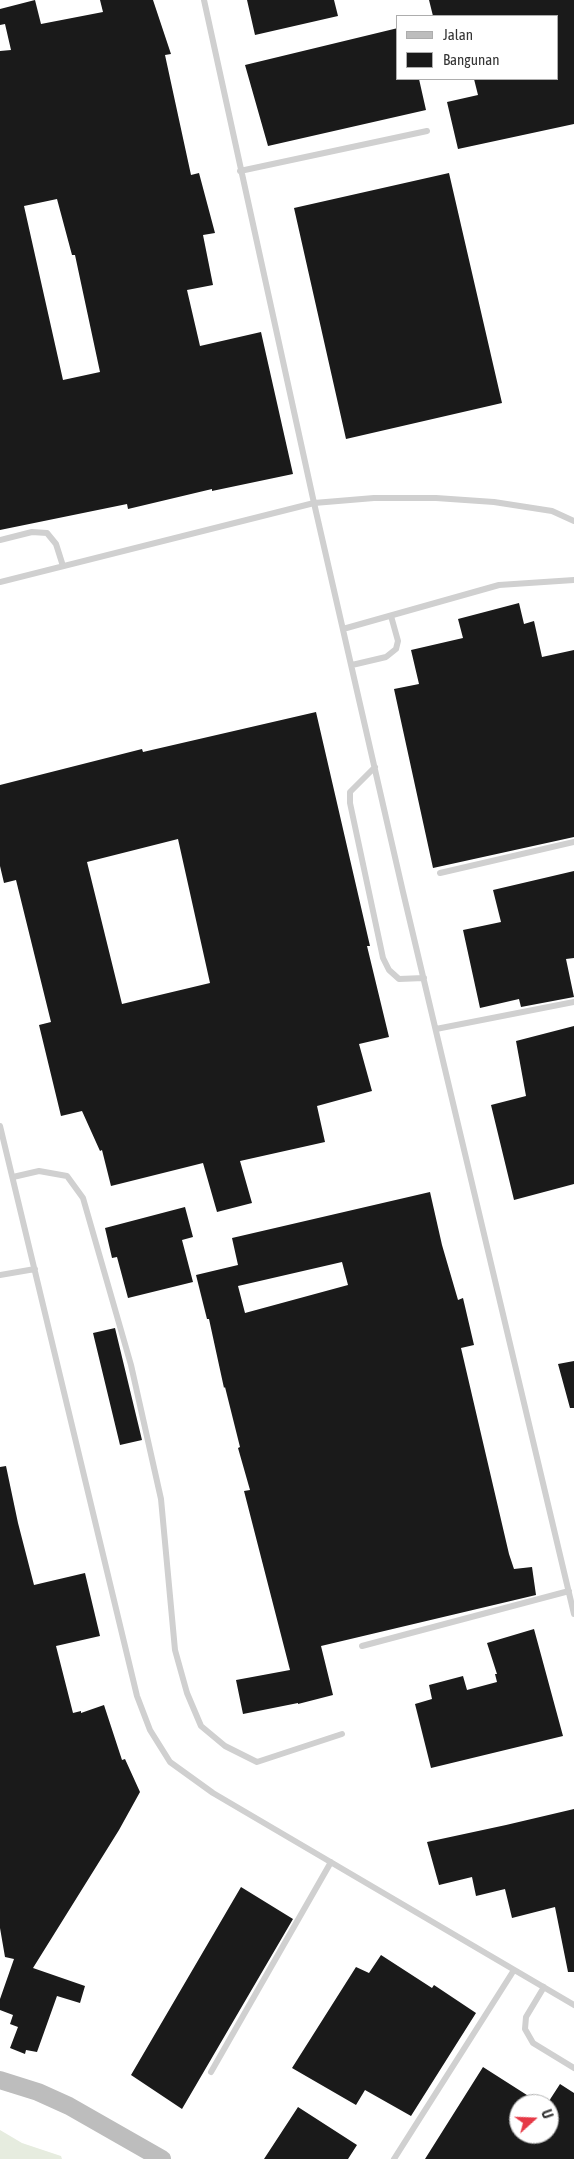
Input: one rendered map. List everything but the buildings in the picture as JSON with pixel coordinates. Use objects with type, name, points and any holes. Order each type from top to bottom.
[{"type":"main road","points":[[0,2080],[38,2092],[69,2106],[162,2159]]},
{"type":"lane","points":[[204,0],[314,503],[574,1611]]},
{"type":"lane","points":[[240,171],[427,131]]},
{"type":"lane","points":[[0,582],[314,503],[374,498],[436,498],[494,502],[552,510],[574,521]]},
{"type":"lane","points":[[0,540],[32,532],[47,533],[56,544],[63,566]]},
{"type":"lane","points":[[343,629],[499,585],[574,580]]},
{"type":"lane","points":[[352,665],[386,657],[396,649],[398,641],[391,616]]},
{"type":"lane","points":[[375,767],[350,792],[350,803],[382,958],[389,970],[399,979],[424,978]]},
{"type":"lane","points":[[440,873],[574,842]]},
{"type":"lane","points":[[436,1029],[574,1002]]},
{"type":"lane","points":[[0,1126],[137,1696],[150,1730],[170,1762],[213,1792],[574,2005]]},
{"type":"lane","points":[[13,1177],[39,1171],[67,1176],[83,1198],[131,1365],[161,1499],[175,1650],[187,1693],[201,1726],[225,1746],[257,1762],[342,1734]]},
{"type":"lane","points":[[0,1275],[35,1269]]},
{"type":"lane","points":[[362,1646],[569,1591]]},
{"type":"lane","points":[[211,2072],[331,1862]]},
{"type":"lane","points":[[394,2159],[498,1999],[514,1970]]},
{"type":"lane","points":[[544,1987],[526,2017],[525,2029],[533,2043],[574,2068]]},
{"type":"shaded area","points":[[0,2130],[22,2143],[61,2156],[62,2159],[0,2159]]}]
